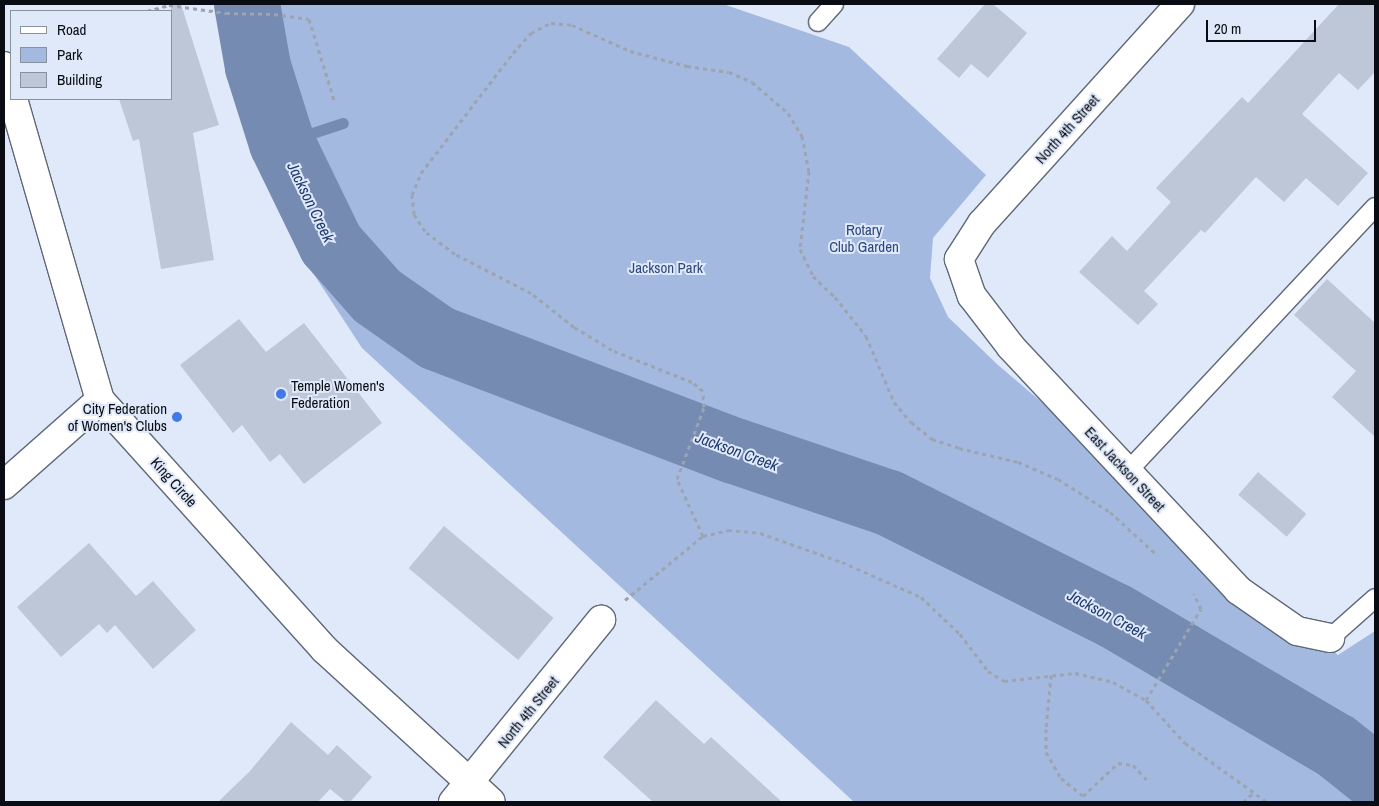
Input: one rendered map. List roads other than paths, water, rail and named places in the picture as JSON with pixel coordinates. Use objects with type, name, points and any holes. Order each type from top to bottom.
[{"type":"street","name":"North 4th Street","points":[[959,259],[982,223],[1180,4]]},
{"type":"street","points":[[4,66],[10,88]]},
{"type":"street","name":"King Circle","points":[[13,100],[100,400],[324,649],[462,793],[491,802]]},
{"type":"street","name":"East Jackson Street","points":[[959,259],[972,296],[1011,346],[1238,590],[1297,631],[1330,638]]},
{"type":"street","points":[[4,485],[100,400]]},
{"type":"street","name":"North 4th Street","points":[[462,793],[601,620]]},
{"type":"lane","points":[[818,22],[834,4]]},
{"type":"lane","points":[[1127,472],[1375,207]]},
{"type":"lane","points":[[1330,638],[1375,598]]},
{"type":"waterway","name":"Jackson Creek","points":[[247,4],[258,67],[282,143],[331,244],[377,296],[437,338],[735,451],[889,503],[1115,616],[1336,746],[1375,777]]},
{"type":"waterway","points":[[282,143],[343,123]]},
{"type":"place","name":"Temple Women's Federation","points":[[281,394]]},
{"type":"place","name":"City Federation of Women's Clubs","points":[[177,417]]},
{"type":"park label","name":"Rotary Club Garden","points":[[864,238]]},
{"type":"park label","name":"Jackson Park","points":[[666,268]]}]
